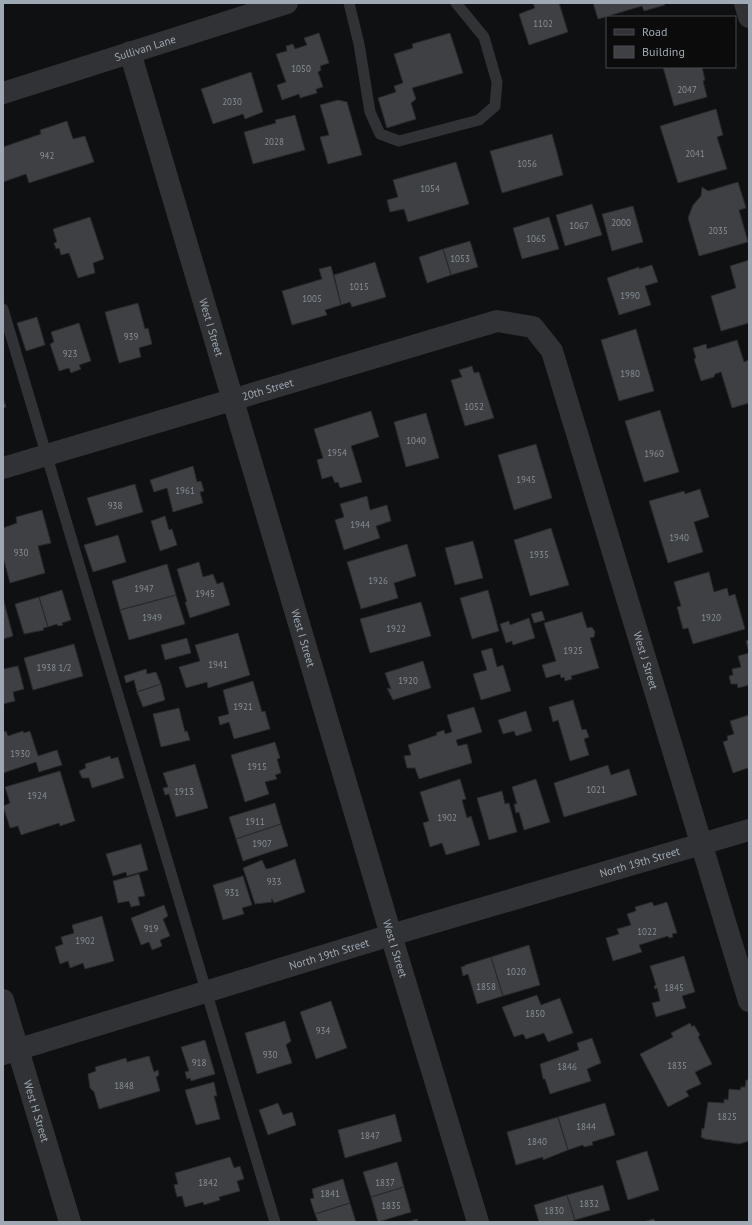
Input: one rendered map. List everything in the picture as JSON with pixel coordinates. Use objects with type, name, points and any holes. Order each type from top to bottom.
[{"type":"street","name":"Sullivan Lane","points":[[3,93],[287,3]]},
{"type":"street","points":[[745,3],[749,17]]},
{"type":"street","name":"West I Street","points":[[130,52],[234,399],[390,934],[478,1222]]},
{"type":"street","name":"20th Street","points":[[3,468],[497,321],[532,327]]},
{"type":"street","name":"West J Street","points":[[532,327],[552,351],[749,1001]]},
{"type":"street","name":"North 19th Street","points":[[11,1052],[390,934],[749,830]]},
{"type":"street","name":"West H Street","points":[[3,1000],[11,1052],[70,1222]]},
{"type":"lane","points":[[350,3],[359,44],[370,112],[380,134],[399,141],[479,120],[495,106],[497,82],[484,37],[456,3]]},
{"type":"lane","points":[[3,309],[205,992],[275,1222]]},
{"type":"building","points":[[533,3],[559,3],[568,32],[529,45],[519,14],[535,8]]},
{"type":"building","points":[[593,3],[664,3],[665,5],[644,11],[642,6],[598,19]]},
{"type":"building","points":[[319,33],[329,63],[320,66],[321,70],[318,72],[323,87],[316,89],[317,93],[300,98],[299,94],[282,100],[277,85],[286,82],[276,54],[287,51],[286,46],[293,44],[295,49],[307,45],[304,38]]},
{"type":"building","points":[[450,33],[463,73],[412,88],[416,99],[411,103],[416,119],[387,128],[378,98],[396,92],[394,86],[403,83],[394,54],[413,48],[412,44]]},
{"type":"building","points":[[663,68],[702,68],[705,80],[703,81],[707,97],[674,106]]},
{"type":"building","points":[[251,72],[263,112],[245,119],[243,114],[213,124],[201,89]]},
{"type":"building","points":[[338,100],[347,102],[362,155],[328,164],[320,137],[329,135],[320,105]]},
{"type":"building","points":[[716,109],[723,135],[717,137],[727,169],[678,183],[660,126]]},
{"type":"building","points":[[295,115],[305,150],[253,164],[244,132],[276,123],[275,120]]},
{"type":"building","points":[[67,121],[73,139],[85,136],[94,162],[29,183],[26,174],[3,182],[3,147],[41,134],[40,130]]},
{"type":"building","points":[[552,134],[563,175],[502,193],[490,151]]},
{"type":"building","points":[[456,162],[469,204],[408,222],[404,209],[390,212],[387,200],[398,197],[393,180]]},
{"type":"building","points":[[738,182],[746,208],[739,210],[748,242],[699,256],[688,218],[693,205],[701,196],[702,187],[708,191]]},
{"type":"building","points":[[592,204],[602,235],[565,246],[556,215]]},
{"type":"building","points":[[633,206],[643,242],[612,251],[602,214]]},
{"type":"building","points":[[90,217],[104,259],[93,263],[95,273],[78,278],[69,253],[61,255],[59,248],[56,249],[54,243],[57,242],[53,229]]},
{"type":"building","points":[[549,217],[559,249],[522,259],[513,228]]},
{"type":"building","points":[[470,241],[478,267],[451,275],[443,249]]},
{"type":"building","points":[[443,249],[451,275],[427,283],[419,257]]},
{"type":"building","points":[[749,260],[749,323],[721,331],[711,296],[736,288],[730,266]]},
{"type":"building","points":[[375,262],[386,297],[352,307],[350,302],[341,305],[334,275]]},
{"type":"building","points":[[652,265],[658,282],[645,286],[651,305],[619,315],[607,278],[639,267],[639,269]]},
{"type":"building","points":[[331,266],[341,305],[325,310],[327,315],[292,325],[282,291],[322,279],[319,269]]},
{"type":"building","points":[[138,303],[145,329],[148,328],[152,344],[139,348],[141,357],[119,363],[105,312]]},
{"type":"building","points":[[37,317],[45,345],[26,351],[17,323]]},
{"type":"building","points":[[79,323],[91,361],[79,365],[81,369],[71,373],[69,368],[59,371],[50,344],[54,342],[51,332]]},
{"type":"building","points":[[636,329],[654,391],[619,401],[601,340]]},
{"type":"building","points":[[737,340],[744,362],[749,360],[749,403],[732,408],[721,372],[715,374],[714,377],[701,381],[694,359],[696,358],[693,348],[706,344],[707,349]]},
{"type":"building","points":[[472,366],[474,373],[479,372],[494,418],[465,426],[451,380],[462,377],[459,370]]},
{"type":"building","points":[[3,398],[6,407],[3,408]]},
{"type":"building","points":[[660,410],[679,472],[644,482],[625,421]]},
{"type":"building","points":[[371,411],[379,437],[351,446],[362,482],[340,488],[338,482],[335,483],[332,476],[322,479],[317,460],[323,458],[314,429]]},
{"type":"building","points":[[426,413],[439,458],[406,467],[394,422]]},
{"type":"building","points":[[536,444],[552,498],[514,510],[498,455]]},
{"type":"building","points":[[193,466],[197,482],[201,481],[204,491],[200,492],[203,503],[173,512],[167,488],[154,492],[150,480]]},
{"type":"building","points":[[135,484],[143,512],[96,526],[87,498]]},
{"type":"building","points":[[700,489],[709,517],[694,522],[703,552],[668,563],[649,501],[684,491],[685,494]]},
{"type":"building","points":[[367,496],[370,510],[387,505],[391,521],[376,526],[380,538],[344,550],[335,520],[344,517],[340,504]]},
{"type":"building","points":[[42,510],[51,543],[38,546],[45,573],[10,583],[3,557],[3,528],[17,523],[16,517]]},
{"type":"building","points":[[165,516],[169,530],[172,529],[177,545],[160,551],[151,521]]},
{"type":"building","points":[[551,528],[569,585],[530,596],[514,540]]},
{"type":"building","points":[[118,535],[126,562],[93,572],[84,545]]},
{"type":"building","points":[[473,541],[483,578],[455,585],[445,548]]},
{"type":"building","points":[[407,544],[416,576],[394,583],[398,598],[361,609],[347,562]]},
{"type":"building","points":[[199,562],[203,577],[213,574],[217,584],[223,582],[230,605],[190,618],[185,602],[187,602],[177,569]]},
{"type":"building","points":[[167,564],[176,595],[120,610],[112,581]]},
{"type":"building","points":[[709,572],[714,592],[727,588],[729,596],[735,594],[745,629],[693,644],[688,628],[683,629],[677,607],[681,606],[674,582]]},
{"type":"building","points":[[62,590],[71,620],[62,623],[63,625],[58,626],[57,624],[48,627],[39,597]]},
{"type":"building","points":[[488,590],[499,631],[472,639],[460,598]]},
{"type":"building","points":[[176,595],[185,624],[129,640],[120,610]]},
{"type":"building","points":[[39,597],[48,627],[43,628],[44,630],[24,634],[15,604]]},
{"type":"building","points":[[3,598],[13,636],[3,639]]},
{"type":"building","points":[[421,602],[431,636],[370,653],[360,619]]},
{"type":"building","points":[[542,611],[545,620],[534,623],[531,614]]},
{"type":"building","points":[[582,612],[587,628],[592,627],[595,632],[594,637],[590,638],[599,668],[571,676],[572,679],[565,681],[564,677],[561,678],[560,674],[546,678],[542,665],[556,661],[544,623]]},
{"type":"building","points":[[529,618],[535,638],[513,645],[512,641],[506,643],[500,624],[509,621],[510,625]]},
{"type":"building","points":[[238,633],[250,675],[208,688],[207,682],[186,688],[179,667],[200,661],[195,645]]},
{"type":"building","points":[[187,638],[191,653],[165,660],[161,645]]},
{"type":"building","points":[[749,640],[749,652],[746,641]]},
{"type":"building","points":[[74,644],[83,676],[33,690],[24,658]]},
{"type":"building","points":[[492,648],[497,667],[503,665],[511,691],[481,700],[473,674],[487,670],[481,651]]},
{"type":"building","points":[[749,653],[749,685],[738,688],[737,684],[731,684],[729,676],[733,675],[732,669],[741,667],[738,656]]},
{"type":"building","points":[[423,661],[431,688],[393,700],[387,688],[391,689],[385,673]]},
{"type":"building","points":[[18,666],[24,689],[13,692],[15,701],[3,704],[3,669]]},
{"type":"building","points":[[146,669],[147,674],[156,672],[161,684],[137,692],[134,680],[126,683],[124,676]]},
{"type":"building","points":[[253,681],[262,712],[265,711],[270,729],[234,739],[229,722],[220,725],[218,717],[229,714],[223,690]]},
{"type":"building","points":[[161,684],[165,700],[143,707],[137,692]]},
{"type":"building","points":[[573,700],[582,730],[586,729],[589,737],[584,739],[589,755],[570,761],[558,720],[553,722],[549,707]]},
{"type":"building","points":[[474,707],[482,732],[456,740],[458,746],[467,744],[472,763],[419,779],[415,768],[407,768],[404,756],[411,755],[408,745],[437,735],[436,733],[444,730],[445,734],[452,732],[447,715]]},
{"type":"building","points":[[179,708],[185,732],[187,731],[190,740],[161,747],[153,714]]},
{"type":"building","points":[[526,711],[532,731],[516,736],[514,731],[503,734],[498,720]]},
{"type":"building","points":[[749,715],[749,771],[748,768],[733,773],[723,742],[728,740],[727,736],[734,734],[730,721]]},
{"type":"building","points":[[6,731],[8,736],[23,731],[24,733],[30,731],[38,756],[57,750],[62,765],[39,772],[36,762],[3,773],[3,732]]},
{"type":"building","points":[[275,742],[280,758],[277,759],[281,773],[275,775],[277,779],[265,782],[269,794],[245,802],[231,755]]},
{"type":"building","points":[[110,756],[111,759],[118,757],[124,778],[92,788],[89,778],[82,778],[79,771],[86,768],[85,764]]},
{"type":"building","points":[[195,764],[208,808],[176,817],[169,794],[165,795],[163,788],[168,787],[163,773]]},
{"type":"building","points":[[608,765],[611,775],[629,769],[637,795],[564,817],[554,783]]},
{"type":"building","points":[[60,771],[75,821],[60,826],[59,823],[21,835],[18,826],[10,828],[3,806],[10,803],[5,787]]},
{"type":"building","points":[[460,779],[466,799],[462,800],[467,818],[471,816],[480,845],[446,855],[442,843],[430,847],[423,823],[429,821],[420,792]]},
{"type":"building","points":[[536,779],[550,822],[524,830],[519,812],[516,813],[514,804],[517,804],[512,787]]},
{"type":"building","points":[[502,791],[505,804],[509,803],[517,832],[489,840],[477,798]]},
{"type":"building","points":[[275,803],[281,824],[236,839],[229,817]]},
{"type":"building","points":[[281,824],[288,846],[243,861],[236,839]]},
{"type":"building","points":[[141,844],[148,870],[127,876],[126,872],[113,876],[106,854]]},
{"type":"building","points":[[295,859],[305,892],[274,903],[271,899],[272,902],[255,904],[243,868],[262,860],[266,869]]},
{"type":"building","points":[[139,874],[145,896],[138,897],[140,905],[131,907],[129,901],[118,903],[113,881]]},
{"type":"building","points":[[243,876],[252,905],[242,908],[244,914],[223,920],[213,885]]},
{"type":"building","points":[[652,902],[654,906],[667,902],[677,933],[672,934],[673,937],[669,938],[668,936],[639,945],[642,952],[613,961],[606,938],[619,934],[617,929],[631,925],[627,914],[636,911],[635,907]]},
{"type":"building","points":[[164,905],[168,916],[163,919],[170,936],[160,940],[162,946],[152,950],[149,942],[141,945],[131,918]]},
{"type":"building","points":[[102,916],[114,961],[85,969],[83,963],[70,968],[68,961],[60,964],[55,947],[63,944],[61,937],[74,933],[72,925]]},
{"type":"building","points":[[529,945],[540,985],[503,996],[491,957]]},
{"type":"building","points":[[684,956],[695,992],[682,996],[686,1008],[656,1017],[652,1003],[660,1001],[657,988],[655,989],[654,986],[656,985],[650,966]]},
{"type":"building","points":[[491,957],[503,996],[477,1004],[468,974],[463,976],[461,967]]},
{"type":"building","points":[[537,995],[541,1005],[560,998],[573,1033],[548,1042],[544,1033],[526,1039],[523,1034],[514,1037],[502,1007]]},
{"type":"building","points":[[331,1001],[347,1048],[316,1059],[300,1012]]},
{"type":"building","points":[[285,1021],[291,1041],[286,1045],[292,1063],[257,1074],[245,1033]]},
{"type":"building","points":[[690,1023],[692,1027],[694,1025],[700,1035],[698,1037],[712,1064],[695,1072],[701,1084],[686,1091],[689,1096],[668,1107],[640,1054],[673,1037],[671,1033]]},
{"type":"building","points":[[592,1038],[601,1063],[587,1069],[591,1081],[550,1094],[545,1079],[543,1079],[540,1064],[579,1050],[577,1043]]},
{"type":"building","points":[[205,1040],[215,1074],[191,1081],[190,1078],[187,1079],[185,1072],[189,1071],[181,1047]]},
{"type":"building","points":[[149,1056],[154,1072],[158,1070],[159,1075],[156,1077],[160,1091],[99,1109],[94,1092],[90,1088],[88,1074],[96,1071],[95,1067],[126,1058],[127,1062]]},
{"type":"building","points":[[746,1080],[749,1080],[749,1141],[739,1144],[705,1139],[701,1137],[702,1128],[704,1129],[708,1102],[724,1103],[724,1099],[728,1100],[729,1089],[740,1090],[741,1087],[745,1087]]},
{"type":"building","points":[[214,1082],[217,1096],[214,1096],[220,1119],[196,1125],[185,1090]]},
{"type":"building","points":[[278,1103],[283,1115],[292,1112],[296,1125],[268,1135],[259,1110]]},
{"type":"building","points":[[605,1103],[615,1135],[592,1142],[593,1145],[584,1147],[583,1145],[568,1150],[558,1117]]},
{"type":"building","points":[[395,1114],[402,1141],[345,1158],[338,1130]]},
{"type":"building","points":[[558,1117],[568,1150],[543,1160],[543,1157],[516,1165],[507,1132]]},
{"type":"building","points":[[647,1151],[659,1190],[628,1200],[616,1161]]},
{"type":"building","points":[[230,1157],[234,1168],[240,1166],[244,1179],[237,1181],[240,1191],[219,1197],[220,1200],[204,1205],[203,1202],[185,1207],[182,1196],[177,1197],[174,1185],[178,1184],[175,1173]]},
{"type":"building","points":[[397,1162],[404,1187],[371,1197],[363,1172]]},
{"type":"building","points":[[343,1179],[350,1203],[315,1214],[310,1199],[314,1198],[312,1189]]},
{"type":"building","points":[[603,1185],[610,1210],[575,1220],[567,1195]]},
{"type":"building","points":[[404,1187],[411,1212],[378,1222],[371,1197]]},
{"type":"building","points":[[567,1195],[575,1220],[570,1222],[539,1222],[534,1205]]},
{"type":"building","points":[[350,1203],[356,1222],[318,1222],[315,1214]]},
{"type":"building","points":[[417,1219],[418,1222],[407,1222]]},
{"type":"building","points":[[654,1219],[655,1222],[643,1222]]}]
